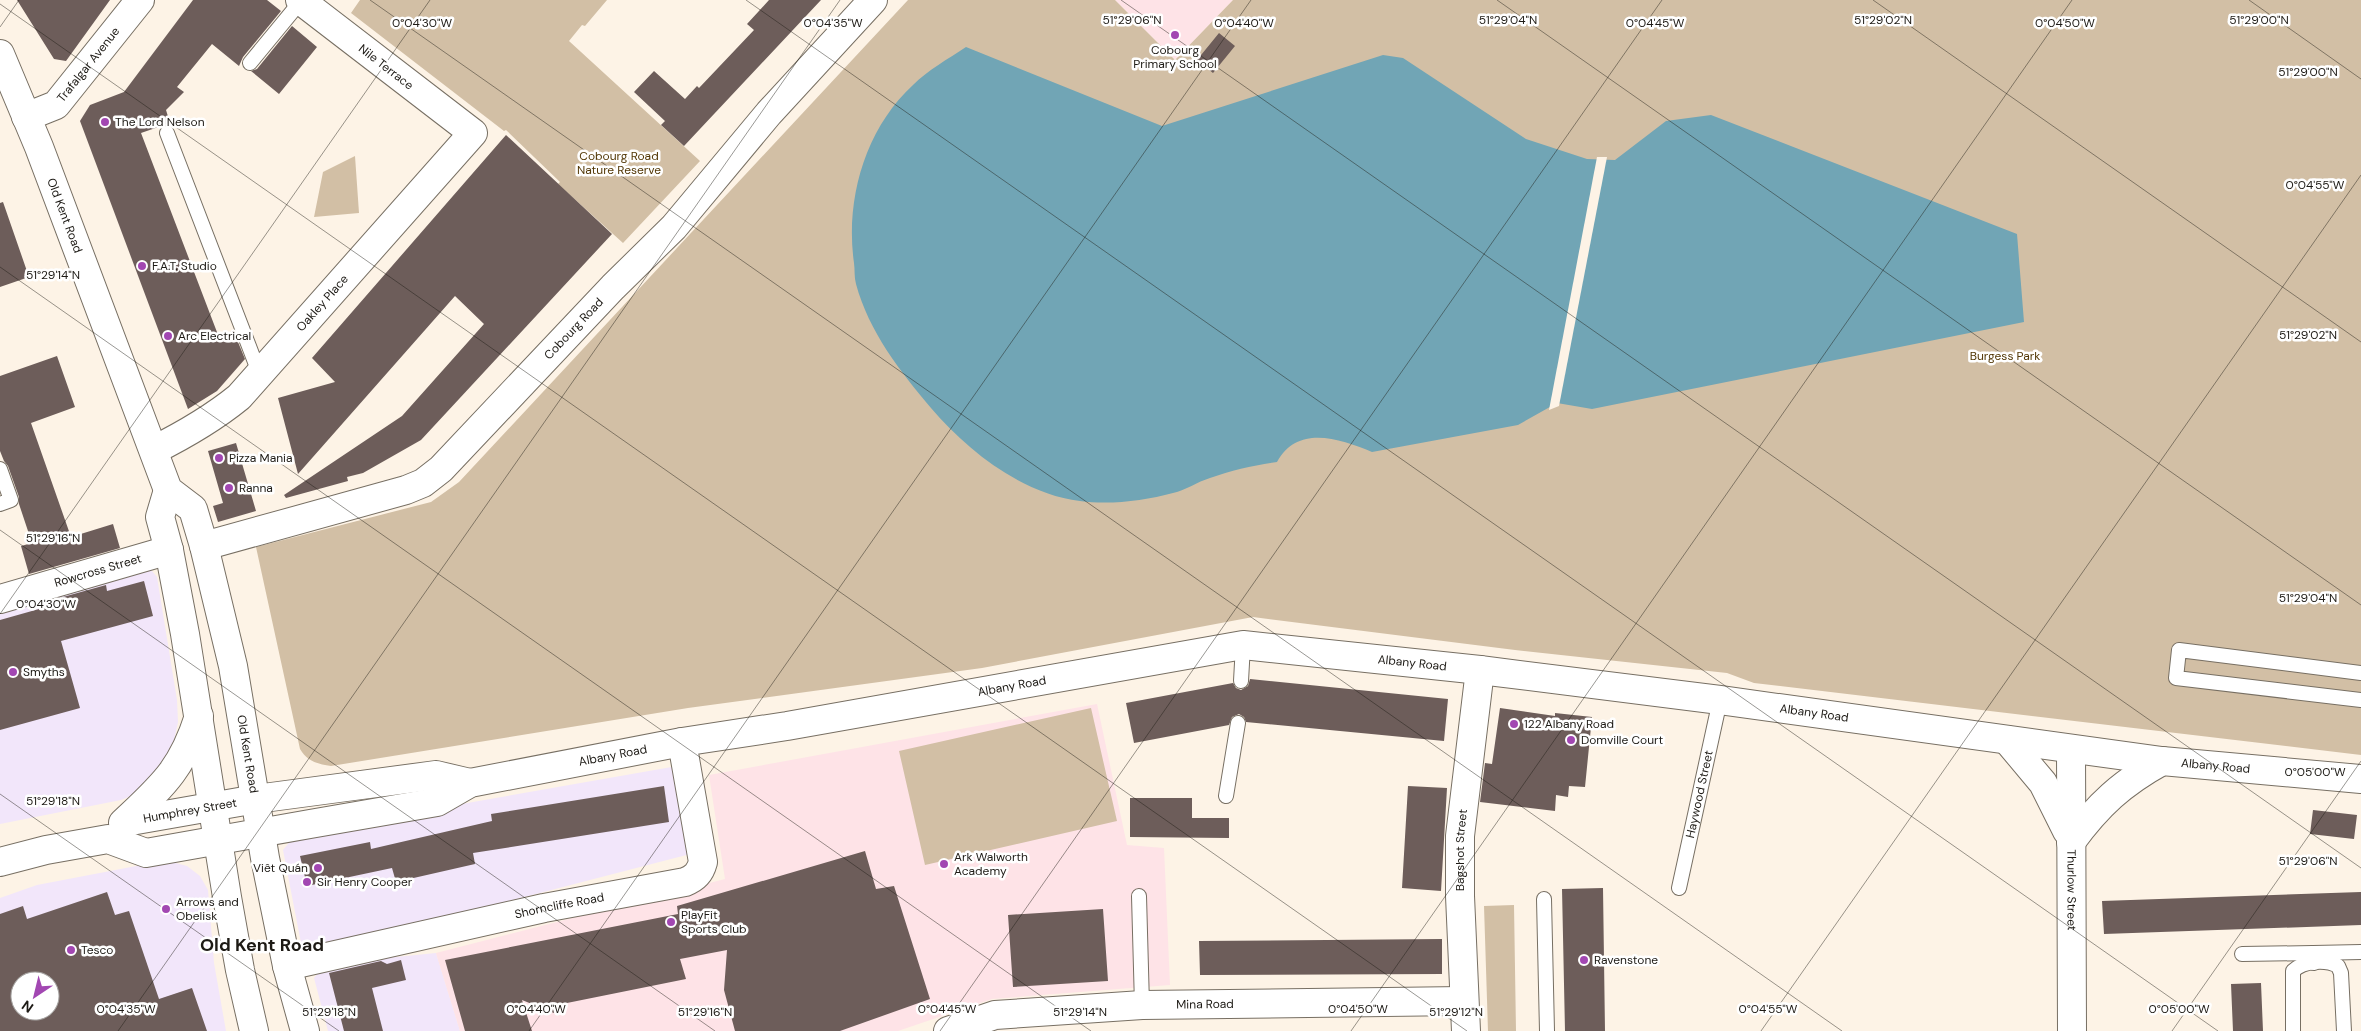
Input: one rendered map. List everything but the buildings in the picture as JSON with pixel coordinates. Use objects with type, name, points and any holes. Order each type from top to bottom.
[{"type":"main road","name":"Trafalgar Avenue","points":[[26,117],[56,105],[140,0]]},
{"type":"main road","name":"Nile Terrace","points":[[300,0],[473,133]]},
{"type":"main road","name":"Cobourg Road","points":[[204,546],[406,490],[423,483],[441,469],[614,286],[674,227],[769,113],[868,1]]},
{"type":"main road","name":"Old Kent Road","points":[[0,54],[26,117],[168,490],[193,509],[204,546],[233,666],[261,832],[287,966],[305,1031]]},
{"type":"main road","name":"Oakley Place","points":[[154,450],[218,415],[239,397],[473,133]]},
{"type":"main road","points":[[168,490],[160,517],[169,550],[199,716],[240,970],[254,1031]]},
{"type":"main road","name":"Rowcross Street","points":[[1,595],[169,550]]},
{"type":"main road","name":"Albany Road","points":[[218,839],[437,802],[470,783],[682,742],[786,726],[1244,645],[1480,670],[1720,700],[2162,761],[2361,779]]},
{"type":"main road","name":"Bagshot Street","points":[[1466,1031],[1463,1000],[1460,836],[1480,670]]},
{"type":"main road","name":"Humphrey Street","points":[[116,830],[155,795],[169,777],[191,742],[199,716]]},
{"type":"main road","points":[[2007,740],[2043,783],[2071,841],[2088,818],[2113,792],[2162,761]]},
{"type":"main road","name":"Shorncliffe Road","points":[[287,966],[544,908],[693,879],[700,871],[703,862],[682,742]]},
{"type":"main road","name":"Thurlow Street","points":[[2071,748],[2072,1031]]},
{"type":"main road","name":"Albany Road","points":[[256,799],[436,775],[470,783]]},
{"type":"main road","name":"Humphrey Street","points":[[0,862],[213,806],[256,799]]},
{"type":"main road","points":[[116,830],[146,853],[218,839]]},
{"type":"main road","name":"Mina Road","points":[[948,1031],[995,1016],[1142,1005],[1463,1000]]},
{"type":"lane","points":[[250,63],[300,0]]},
{"type":"lane","points":[[167,133],[260,374]]},
{"type":"lane","points":[[0,469],[11,500],[0,504]]},
{"type":"lane","points":[[1241,681],[1244,645]]},
{"type":"lane","points":[[2361,673],[2179,650],[2176,678],[2361,700]]},
{"type":"lane","name":"Haywood Street","points":[[1679,888],[1720,700]]},
{"type":"lane","points":[[1226,796],[1238,723]]},
{"type":"lane","points":[[1139,896],[1142,1005]]},
{"type":"lane","points":[[1544,899],[1548,1031]]},
{"type":"lane","points":[[2242,954],[2313,958],[2361,952]]},
{"type":"lane","points":[[2293,1031],[2292,971],[2313,958],[2338,966],[2342,985],[2344,1031]]},
{"type":"shaded area","name":"Cobourg Primary School","points":[[1115,0],[1233,0],[1175,60]]},
{"type":"shaded area","points":[[145,570],[152,571],[157,577],[177,700],[178,722],[173,745],[166,762],[138,793],[121,800],[0,824],[0,614]]},
{"type":"shaded area","name":"Ark Walworth Academy","points":[[1097,704],[1127,845],[1164,848],[1170,985],[992,999],[898,1031],[460,1031],[436,953],[725,879],[709,775]]},
{"type":"shaded area","points":[[683,765],[698,852],[323,949],[301,943],[283,850],[297,833]]},
{"type":"shaded area","points":[[172,862],[187,866],[200,876],[208,890],[214,963],[226,1031],[0,1031],[0,898],[37,885],[152,863]]},
{"type":"shaded area","points":[[436,953],[460,1031],[328,1031],[314,978],[325,964]]},
{"type":"green space","name":"Cobourg Road Nature Reserve","points":[[360,0],[607,0],[585,26],[582,25],[569,41],[700,161],[623,243],[558,184],[560,182],[506,130],[504,131],[351,13]]},
{"type":"green space","name":"Burgess Park","points":[[908,0],[1115,0],[1175,60],[1233,0],[2361,0],[2361,755],[1754,683],[1727,673],[1515,650],[1253,617],[982,668],[688,708],[331,766],[309,759],[300,749],[256,547],[431,502],[459,482]]},
{"type":"green space","points":[[355,156],[359,213],[314,217],[323,172]]},
{"type":"green space","points":[[1091,708],[1117,821],[925,865],[899,751]]},
{"type":"green space","points":[[1514,905],[1516,1031],[1488,1031],[1484,906]]},
{"type":"water","points":[[966,47],[1162,126],[1383,55],[1403,58],[1526,139],[1587,159],[1615,160],[1666,121],[1711,115],[2017,234],[2024,322],[1592,409],[1557,403],[1518,425],[1372,452],[1333,439],[1308,439],[1296,443],[1286,450],[1277,462],[1227,473],[1178,492],[1150,498],[1103,503],[1058,497],[1037,490],[998,468],[962,440],[946,424],[908,380],[877,335],[855,281],[852,239],[853,215],[862,167],[871,144],[882,123],[896,103],[913,85]]},
{"type":"pier","points":[[1597,157],[1607,157],[1559,406],[1549,410]]},
{"type":"place","name":"Cobourg Primary School","points":[[1175,35]]},
{"type":"place","name":"The Lord Nelson","points":[[105,122]]},
{"type":"place","name":"F.A.T. Studio","points":[[142,266]]},
{"type":"place","name":"Arc Electrical","points":[[168,336]]},
{"type":"place","name":"Pizza Mania","points":[[219,458]]},
{"type":"place","name":"Ranna","points":[[229,488]]},
{"type":"place","name":"Smyths","points":[[13,672]]},
{"type":"place","name":"122 Albany Road","points":[[1514,724]]},
{"type":"place","name":"Domville Court","points":[[1571,740]]},
{"type":"place","name":"Ark Walworth Academy","points":[[944,864]]},
{"type":"place","name":"Viêt Quán","points":[[318,868]]},
{"type":"place","name":"Sir Henry Cooper","points":[[307,882]]},
{"type":"place","name":"Arrows and Obelisk","points":[[166,909]]},
{"type":"place","name":"PlayFit Sports Club","points":[[671,922]]},
{"type":"place","name":"Tesco","points":[[71,950]]},
{"type":"place","name":"Ravenstone","points":[[1584,960]]},
{"type":"district","name":"Old Kent Road","points":[[262,945]]}]
